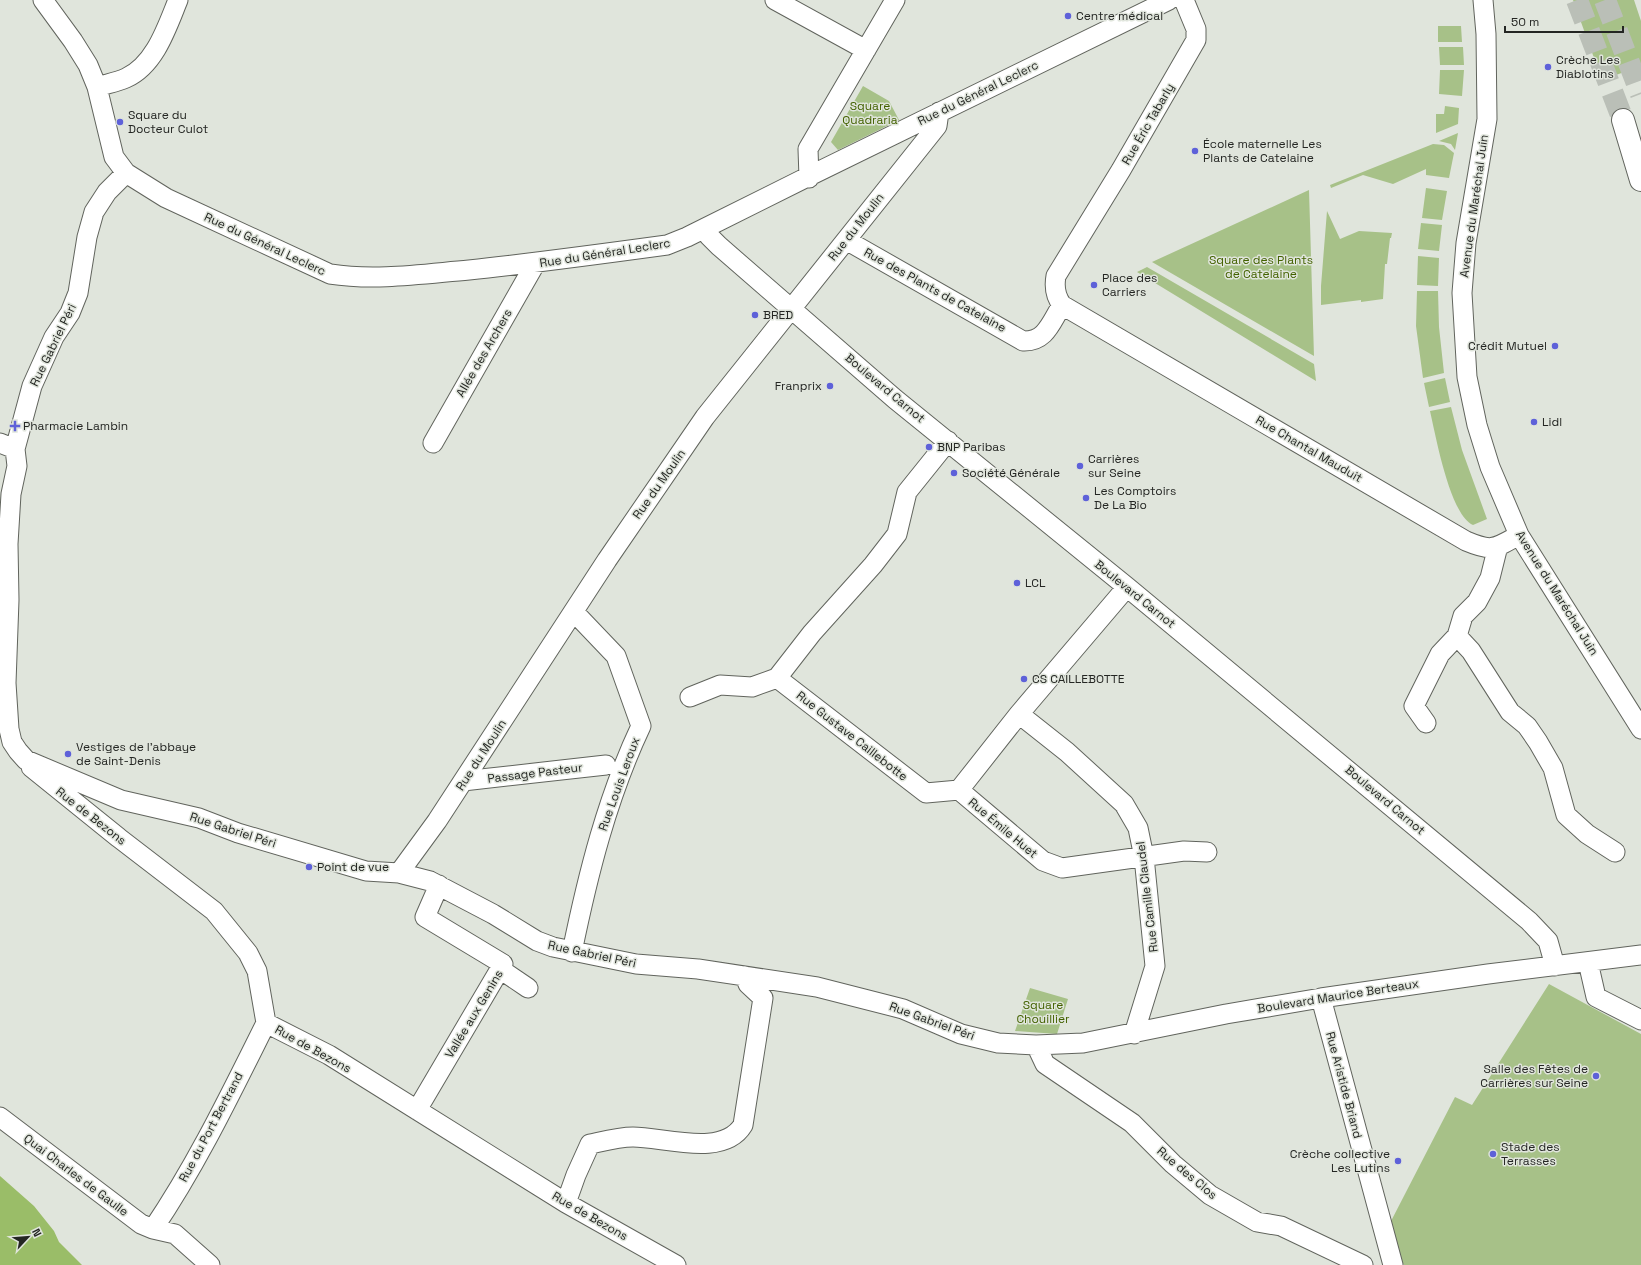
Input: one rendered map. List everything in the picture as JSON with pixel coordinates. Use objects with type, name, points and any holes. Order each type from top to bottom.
[{"type":"highway","points":[[1623,120],[1641,180]]},
{"type":"street","points":[[43,0],[73,41],[88,65],[97,87],[127,77],[148,61],[162,38],[178,0]]},
{"type":"street","points":[[775,0],[866,50]]},
{"type":"street","points":[[809,178],[808,149],[895,0]]},
{"type":"street","name":"Rue du Général Leclerc","points":[[97,87],[114,157],[126,173],[166,198],[330,274],[348,277],[391,277],[535,264],[667,245],[809,178],[939,112],[1169,0]]},
{"type":"street","name":"Rue Éric Tabarly","points":[[1062,305],[1056,293],[1056,276],[1196,40],[1196,29],[1184,0]]},
{"type":"street","name":"Avenue du Maréchal Juin","points":[[1483,0],[1486,34],[1487,118],[1466,243],[1462,293],[1467,377],[1477,425],[1490,467],[1519,536],[1641,729]]},
{"type":"street","name":"Rue du Moulin","points":[[399,873],[437,821],[620,540],[712,409],[937,126],[939,112]]},
{"type":"street","name":"Rue Gabriel Péri","points":[[126,173],[107,192],[94,212],[87,237],[78,293],[70,313],[54,337],[32,386],[8,446],[17,466],[5,497],[10,600],[6,683],[7,708],[12,742],[26,760],[121,800],[198,818],[238,832],[366,871],[399,873],[439,885],[538,941],[572,952],[636,964],[698,969],[817,986],[902,1009],[961,1034],[998,1043],[1036,1045]]},
{"type":"street","name":"Boulevard Carnot","points":[[705,228],[709,236],[719,246],[792,308],[862,371],[1127,587],[1529,921],[1548,941],[1555,966]]},
{"type":"street","name":"Rue des Plants de Catelaine","points":[[846,240],[1023,340],[1032,341],[1043,336],[1062,305]]},
{"type":"street","name":"Allée des Archers","points":[[433,443],[535,264]]},
{"type":"street","name":"Rue Chantal Mauduit","points":[[1062,305],[1466,541],[1484,548],[1498,546],[1519,536]]},
{"type":"street","points":[[690,697],[720,685],[752,687],[777,678],[812,633],[873,565],[898,534],[907,492],[948,442]]},
{"type":"street","points":[[1426,723],[1414,706],[1440,654],[1457,636],[1463,616],[1477,602],[1490,578],[1498,546]]},
{"type":"street","points":[[959,790],[1019,714],[1127,587]]},
{"type":"street","name":"Rue Louis Leroux","points":[[572,952],[586,884],[608,807],[641,726],[616,656],[574,612]]},
{"type":"street","points":[[1457,636],[1471,651],[1510,712],[1527,726],[1538,742],[1553,768],[1566,815],[1587,834],[1615,852]]},
{"type":"street","name":"Rue Gustave Caillebotte","points":[[777,678],[926,793],[959,790]]},
{"type":"street","name":"Rue Camille Claudel","points":[[1019,714],[1067,752],[1124,804],[1138,828],[1144,857],[1155,966],[1134,1034]]},
{"type":"street","name":"Rue de Bezons","points":[[26,760],[32,769],[40,776],[214,911],[248,953],[257,971],[266,1023],[329,1055],[566,1203],[676,1265]]},
{"type":"street","name":"Passage Pasteur","points":[[463,781],[606,765]]},
{"type":"street","name":"Rue Émile Huet","points":[[959,790],[1042,861],[1062,868],[1184,851],[1207,852]]},
{"type":"street","name":"Vallée aux Genins","points":[[417,1110],[503,964],[426,917],[439,885]]},
{"type":"street","name":"Boulevard Maurice Berteaux","points":[[1036,1045],[1083,1043],[1134,1034],[1226,1014],[1321,998],[1641,955]]},
{"type":"street","points":[[1588,962],[1596,997],[1641,1020]]},
{"type":"street","points":[[500,969],[528,988]]},
{"type":"street","points":[[566,1203],[576,1175],[590,1144],[633,1137],[669,1142],[721,1142],[739,1132],[743,1125],[763,998],[748,984],[745,976]]},
{"type":"street","name":"Rue Aristide Briand","points":[[1321,998],[1393,1265]]},
{"type":"street","name":"Rue du Port Bertrand","points":[[153,1229],[168,1207],[213,1126],[266,1023]]},
{"type":"street","name":"Rue des Clos","points":[[1036,1045],[1045,1064],[1132,1123],[1173,1164],[1210,1195],[1257,1222],[1281,1226],[1363,1265]]},
{"type":"street","name":"Quai Charles de Gaulle","points":[[0,1118],[141,1224],[153,1229],[175,1234],[210,1265]]},
{"type":"green space","points":[[1573,0],[1634,0],[1641,21],[1641,66],[1602,80]]},
{"type":"green space","points":[[1438,26],[1461,26],[1462,42],[1438,42]]},
{"type":"green space","points":[[1439,47],[1463,47],[1464,65],[1440,65]]},
{"type":"green space","points":[[1440,70],[1464,70],[1462,96],[1439,94]]},
{"type":"green space","name":"Square Quadraria","points":[[863,86],[889,101],[899,120],[838,150],[831,142]]},
{"type":"green space","points":[[1445,106],[1459,108],[1458,124],[1436,133],[1436,114],[1444,114]]},
{"type":"green space","points":[[1458,133],[1455,150],[1451,144],[1439,141]]},
{"type":"green space","points":[[1433,144],[1444,145],[1454,153],[1449,178],[1426,175],[1426,169],[1393,184],[1363,175],[1331,188],[1330,185]]},
{"type":"green space","points":[[1426,188],[1447,191],[1442,220],[1422,218]]},
{"type":"green space","name":"Square des Plants de Catelaine","points":[[1309,190],[1314,356],[1152,262]]},
{"type":"green space","points":[[1327,211],[1340,239],[1359,231],[1392,233],[1387,264],[1385,264],[1383,299],[1321,305],[1321,286]]},
{"type":"green space","points":[[1421,223],[1442,225],[1439,251],[1418,249]]},
{"type":"green space","points":[[1418,256],[1439,258],[1438,286],[1417,285]]},
{"type":"green space","points":[[1147,267],[1314,364],[1316,381],[1137,272]]},
{"type":"green space","points":[[1417,291],[1438,291],[1439,327],[1444,373],[1423,378],[1416,326]]},
{"type":"green space","points":[[1445,378],[1450,402],[1429,407],[1424,383]]},
{"type":"green space","points":[[1451,407],[1462,450],[1487,519],[1473,525],[1465,518],[1457,507],[1445,474],[1430,411]]},
{"type":"green space","points":[[1549,984],[1641,1034],[1641,1265],[1404,1265],[1395,1251],[1389,1225],[1455,1097],[1472,1105]]},
{"type":"green space","name":"Square Chouillier","points":[[1030,988],[1068,999],[1057,1034],[1015,1031]]},
{"type":"shaded area","points":[[0,1176],[34,1206],[54,1231],[59,1242],[82,1265],[0,1265]]},
{"type":"tunnel","points":[[1577,0],[1623,120]]},
{"type":"tunnel","points":[[1605,0],[1641,94]]},
{"type":"place","name":"Centre médical","points":[[1068,16]]},
{"type":"place","name":"Crèche Les Diablotins","points":[[1548,67]]},
{"type":"place","name":"Square du Docteur Culot","points":[[120,122]]},
{"type":"place","name":"École maternelle Les Plants de Catelaine","points":[[1195,151]]},
{"type":"place","name":"Place des Carriers","points":[[1094,285]]},
{"type":"place","name":"BRED","points":[[755,315]]},
{"type":"place","name":"Crédit Mutuel","points":[[1555,346]]},
{"type":"place","name":"Franprix","points":[[830,386]]},
{"type":"place","name":"Lidl","points":[[1534,422]]},
{"type":"place","name":"Pharmacie Lambin","points":[[15,426]]},
{"type":"place","name":"BNP Paribas","points":[[929,447]]},
{"type":"place","name":"Carrières sur Seine","points":[[1080,466]]},
{"type":"place","name":"Société Générale","points":[[954,473]]},
{"type":"place","name":"Les Comptoirs De La Bio","points":[[1086,498]]},
{"type":"place","name":"LCL","points":[[1017,583]]},
{"type":"place","name":"CS CAILLEBOTTE","points":[[1024,679]]},
{"type":"place","name":"Vestiges de l'abbaye de Saint-Denis","points":[[68,754]]},
{"type":"place","name":"Point de vue","points":[[309,867]]},
{"type":"place","name":"Salle des Fêtes de Carrières sur Seine","points":[[1596,1076]]},
{"type":"place","name":"Stade des Terrasses","points":[[1493,1154]]},
{"type":"place","name":"Crèche collective Les Lutins","points":[[1398,1161]]}]
